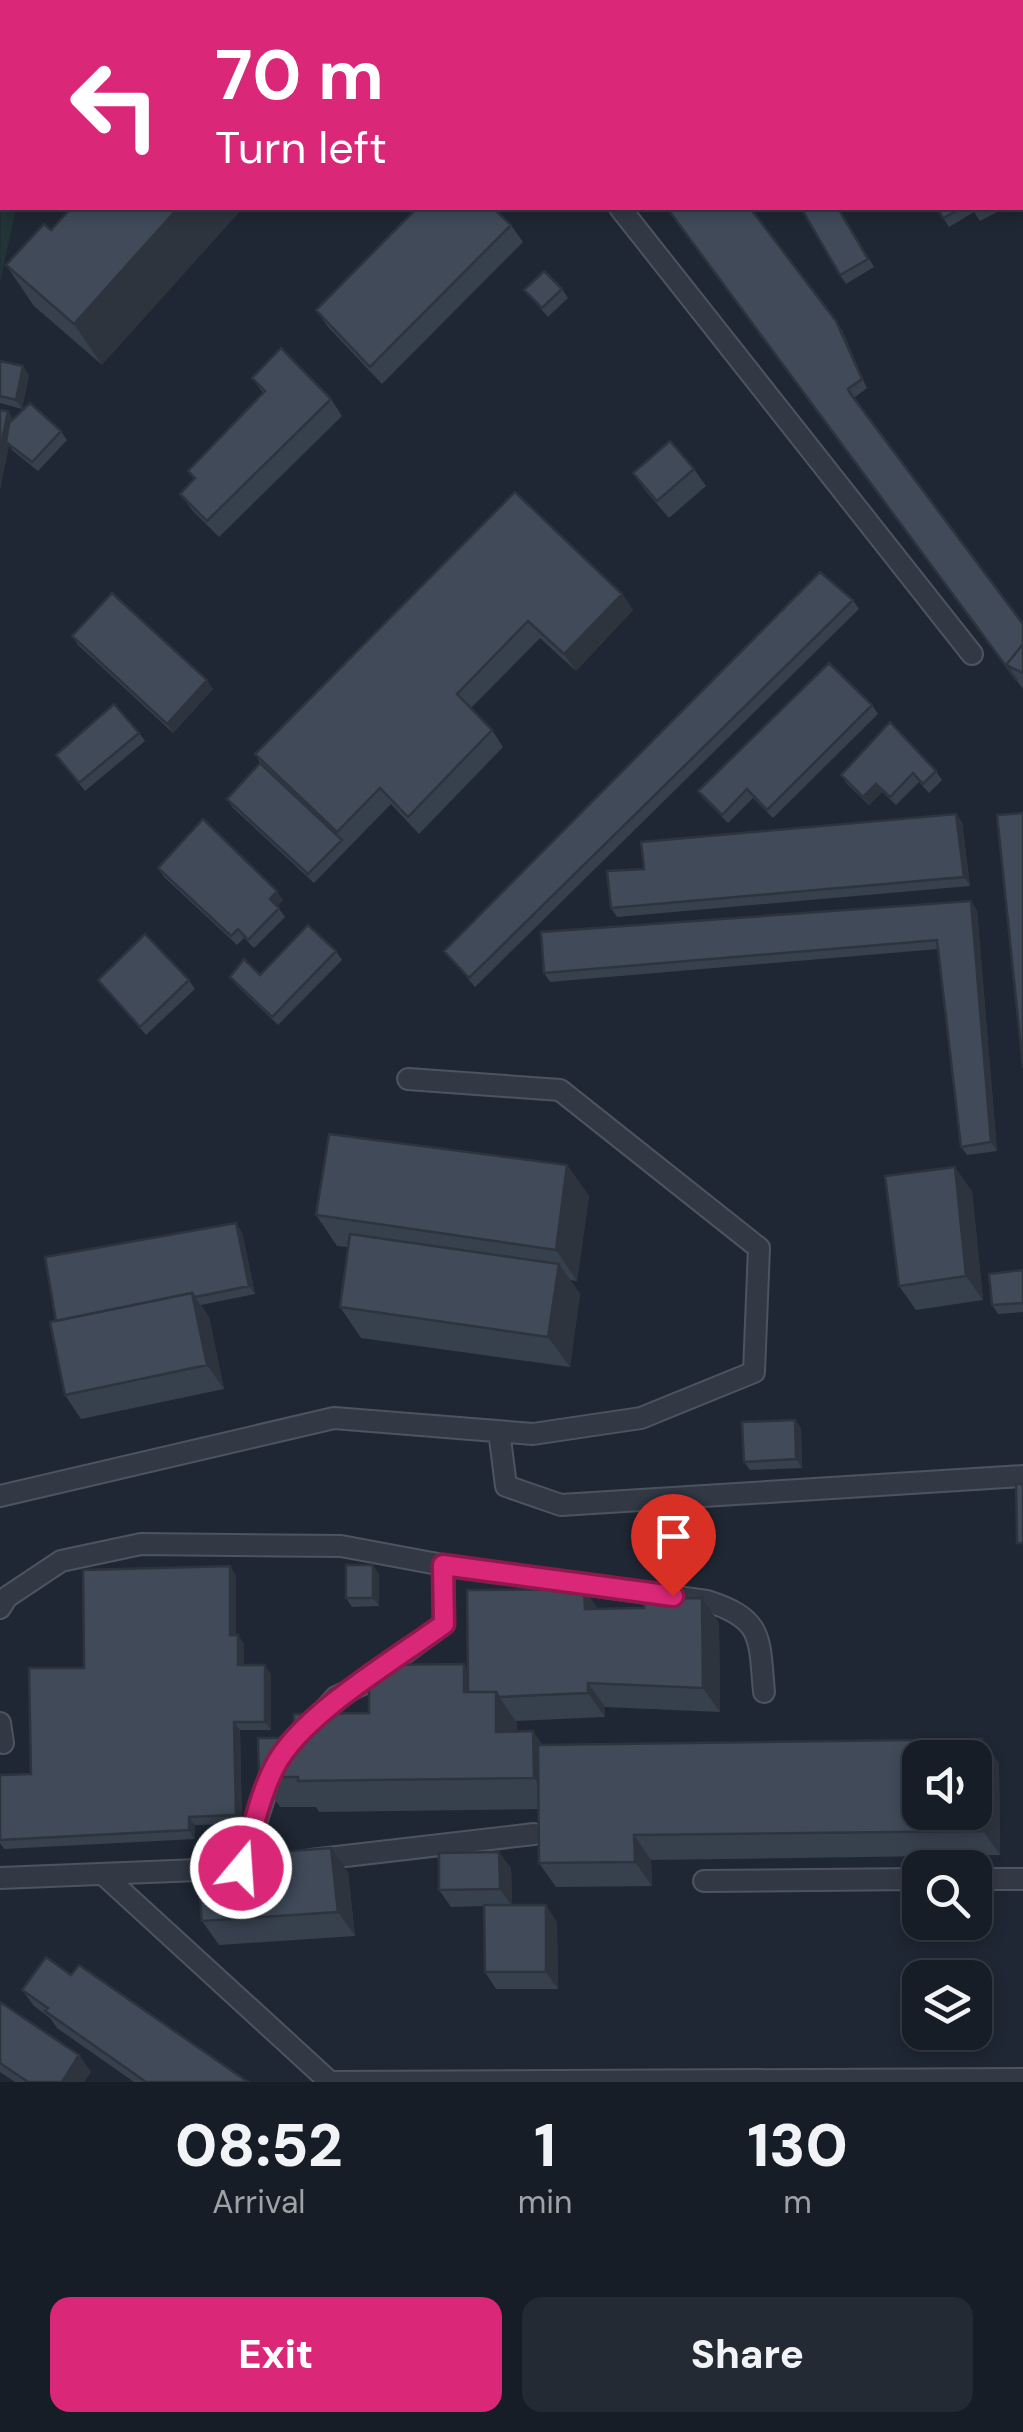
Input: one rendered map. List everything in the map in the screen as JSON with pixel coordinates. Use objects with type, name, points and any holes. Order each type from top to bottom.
[{"type":"lane","points":[[622,210],[972,654]]},
{"type":"lane","points":[[0,1496],[334,1418],[533,1434],[641,1418],[754,1372],[759,1248],[560,1090],[408,1079]]},
{"type":"lane","points":[[499,1431],[506,1486],[561,1505],[1023,1476]]},
{"type":"lane","points":[[0,1608],[6,1597],[61,1561],[141,1544],[341,1546],[732,1608],[748,1618],[759,1634],[764,1692]]},
{"type":"lane","points":[[260,1866],[275,1764],[336,1697],[361,1685],[444,1624],[443,1565]]},
{"type":"lane","points":[[0,1878],[260,1866],[534,1834]]},
{"type":"lane","points":[[104,1875],[330,2082],[1023,2079]]},
{"type":"lane","points":[[992,1879],[1023,1878]]},
{"type":"lane","points":[[704,1881],[902,1880]]},
{"type":"shaded area","points":[[1,210],[16,210],[0,283]]},
{"type":"building","points":[[69,210],[176,210],[74,324],[6,265],[44,224],[51,230]]},
{"type":"building","points":[[415,210],[495,210],[511,225],[370,367],[316,310]]},
{"type":"building","points":[[668,210],[752,210],[836,321],[862,379],[848,389],[850,393],[1023,624],[1023,644],[1006,665],[1017,681]]},
{"type":"building","points":[[802,210],[839,210],[868,259],[840,275]]},
{"type":"building","points":[[938,210],[958,210],[943,218]]},
{"type":"building","points":[[544,271],[562,289],[542,308],[524,290]]},
{"type":"building","points":[[281,348],[331,399],[207,521],[180,494],[195,478],[188,471],[265,391],[252,378]]},
{"type":"building","points":[[0,361],[23,366],[16,400],[0,396]]},
{"type":"building","points":[[30,403],[61,431],[32,462],[6,442],[9,423]]},
{"type":"building","points":[[0,410],[8,411],[0,451]]},
{"type":"building","points":[[670,441],[694,469],[657,501],[633,473]]},
{"type":"building","points":[[515,492],[622,594],[564,654],[528,621],[457,694],[492,730],[408,817],[380,788],[337,832],[255,754]]},
{"type":"building","points":[[820,572],[853,600],[469,978],[444,951]]},
{"type":"building","points":[[112,593],[207,680],[167,724],[72,636]]},
{"type":"building","points":[[1023,644],[1023,673],[1006,665]]},
{"type":"building","points":[[829,663],[872,705],[767,810],[747,789],[722,815],[698,791]]},
{"type":"building","points":[[114,704],[139,733],[79,783],[56,755]]},
{"type":"building","points":[[890,722],[936,771],[923,784],[913,773],[890,797],[876,784],[863,797],[841,775]]},
{"type":"building","points":[[260,763],[342,840],[308,874],[227,799]]},
{"type":"building","points":[[1023,813],[1023,1068],[997,815]]},
{"type":"building","points":[[956,814],[964,877],[611,908],[607,871],[644,869],[641,842]]},
{"type":"building","points":[[203,819],[277,891],[270,899],[279,908],[248,940],[238,929],[231,936],[158,868]]},
{"type":"building","points":[[971,901],[991,1142],[961,1147],[937,940],[544,973],[541,932]]},
{"type":"building","points":[[308,925],[336,951],[272,1017],[230,977],[244,959],[260,975]]},
{"type":"building","points":[[145,934],[189,980],[140,1027],[98,980]]},
{"type":"building","points":[[329,1134],[567,1165],[556,1250],[316,1215]]},
{"type":"building","points":[[955,1167],[966,1276],[899,1286],[885,1176]]},
{"type":"building","points":[[236,1223],[249,1286],[195,1297],[192,1293],[56,1321],[45,1257]]},
{"type":"building","points":[[350,1234],[559,1264],[548,1337],[340,1307]]},
{"type":"building","points":[[1023,1270],[1023,1303],[992,1305],[989,1274]]},
{"type":"building","points":[[192,1293],[207,1365],[65,1395],[50,1322]]},
{"type":"building","points":[[795,1420],[796,1459],[744,1462],[742,1422]]},
{"type":"building","points":[[1016,1484],[1023,1484],[1023,1543],[1017,1543]]},
{"type":"building","points":[[346,1565],[373,1565],[373,1598],[346,1598]]},
{"type":"building","points":[[230,1566],[230,1635],[238,1635],[238,1665],[265,1665],[265,1722],[234,1722],[236,1815],[189,1817],[189,1830],[0,1840],[0,1775],[31,1774],[29,1668],[84,1668],[83,1570]]},
{"type":"building","points":[[584,1589],[585,1609],[644,1608],[644,1599],[702,1598],[703,1688],[588,1683],[588,1693],[499,1697],[496,1692],[468,1692],[467,1590]]},
{"type":"building","points":[[464,1664],[464,1692],[496,1692],[496,1732],[533,1731],[534,1778],[298,1781],[298,1777],[259,1777],[258,1738],[294,1738],[294,1714],[369,1713],[369,1665]]},
{"type":"building","points":[[902,1740],[902,1830],[983,1830],[634,1835],[635,1862],[539,1863],[538,1745]]},
{"type":"building","points":[[331,1848],[338,1912],[202,1921],[196,1858]]},
{"type":"building","points":[[499,1852],[500,1889],[439,1890],[439,1853]]},
{"type":"building","points":[[484,1905],[546,1905],[546,1972],[485,1972]]},
{"type":"building","points":[[46,1957],[71,1975],[79,1965],[248,2082],[146,2082],[45,2011],[48,2008],[22,1990]]},
{"type":"building","points":[[0,2002],[79,2055],[62,2082],[28,2082],[0,2063]]},
{"type":"route","points":[[241,1868],[275,1764],[336,1697],[361,1685],[444,1624],[443,1565],[673,1596]]}]
